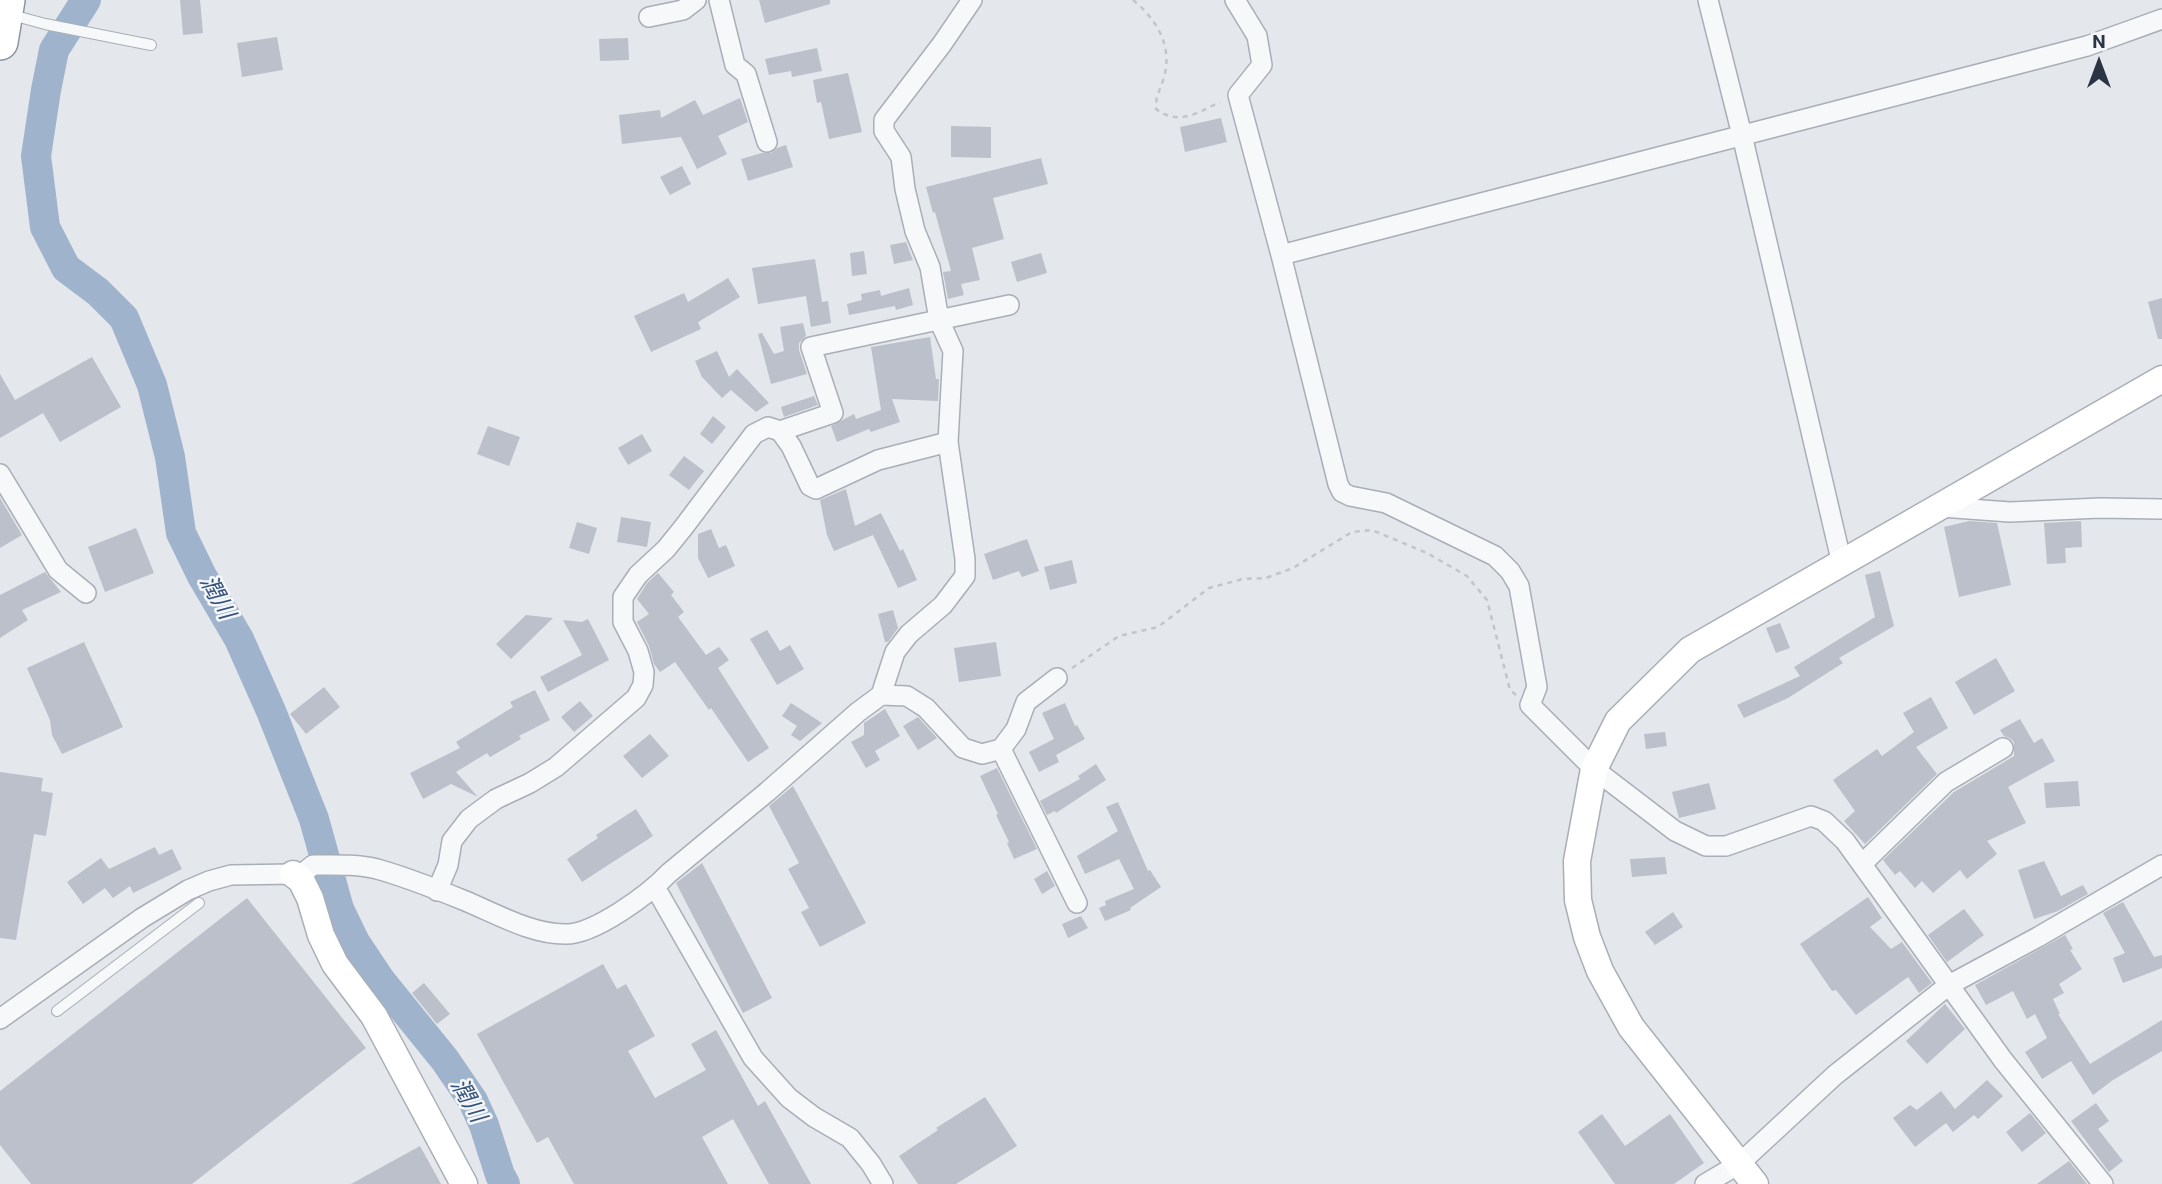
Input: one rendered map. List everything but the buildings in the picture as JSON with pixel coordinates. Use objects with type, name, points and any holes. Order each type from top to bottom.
[{"type":"street","points":[[649,17],[682,10],[696,0]]},
{"type":"street","points":[[719,0],[735,65],[746,74],[768,142]]},
{"type":"street","points":[[0,1019],[142,918],[188,890],[231,875],[302,872],[354,865],[377,869],[530,928],[567,935],[586,931],[655,887],[881,695],[895,652],[909,634],[943,605],[965,576],[965,559],[948,442],[953,351],[939,320],[930,267],[915,231],[901,157],[884,131],[884,120],[972,0]]},
{"type":"street","points":[[1235,0],[1257,36],[1262,65],[1238,95],[1342,492],[1386,503],[1495,556],[1510,570],[1519,586],[1536,676],[1537,687],[1530,705],[1594,769],[1675,831],[1706,846],[1726,846],[1811,816],[1824,821],[1845,841],[2003,1060],[2103,1184]]},
{"type":"street","points":[[1708,0],[1842,564]]},
{"type":"street","points":[[1281,255],[2087,46],[2162,19]]},
{"type":"street","points":[[780,431],[833,413],[811,347],[1009,305]]},
{"type":"street","points":[[1747,1174],[1631,1027],[1600,971],[1587,937],[1578,900],[1577,861],[1594,769],[1618,721],[1690,650],[2162,379]]},
{"type":"street","points":[[437,891],[448,864],[452,841],[469,819],[496,799],[556,767],[636,698],[643,685],[644,672],[638,651],[623,622],[623,597],[638,575],[666,549],[683,528],[754,434],[768,427],[780,431],[791,446],[810,486],[816,489],[878,460],[948,442]]},
{"type":"street","points":[[0,474],[58,570],[86,593]]},
{"type":"street","points":[[1941,507],[2010,512],[2100,508],[2162,509]]},
{"type":"street","points":[[881,695],[907,696],[926,708],[963,748],[982,754],[1001,749],[1016,729],[1026,702],[1057,678]]},
{"type":"street","points":[[1862,864],[1946,782],[2003,748]]},
{"type":"street","points":[[1001,749],[1077,903]]},
{"type":"street","points":[[1705,1184],[1747,1174],[1835,1075],[1950,985],[2162,865]]},
{"type":"street","points":[[302,872],[321,935],[335,964],[374,1016],[464,1184]]},
{"type":"street","points":[[655,887],[753,1058],[789,1097],[814,1117],[850,1138],[883,1184]]},
{"type":"lane","points":[[4,18],[151,45]]},
{"type":"lane","points":[[57,1011],[199,902]]},
{"type":"path","points":[[1133,0],[1158,26],[1164,43],[1165,75],[1155,100],[1156,109],[1172,118],[1183,118],[1238,95]]},
{"type":"path","points":[[1057,678],[1119,636],[1158,627],[1209,588],[1244,579],[1266,578],[1293,568],[1352,531],[1371,530],[1427,553],[1467,576],[1487,600],[1510,690],[1530,705]]},
{"type":"waterway","name":"潤川","points":[[86,0],[54,50],[46,90],[36,156],[45,227],[66,268],[98,292],[124,318],[152,385],[170,457],[181,533],[202,576],[239,639],[271,711],[314,819],[339,909],[355,942],[381,981],[445,1060],[473,1101],[505,1184]]}]
